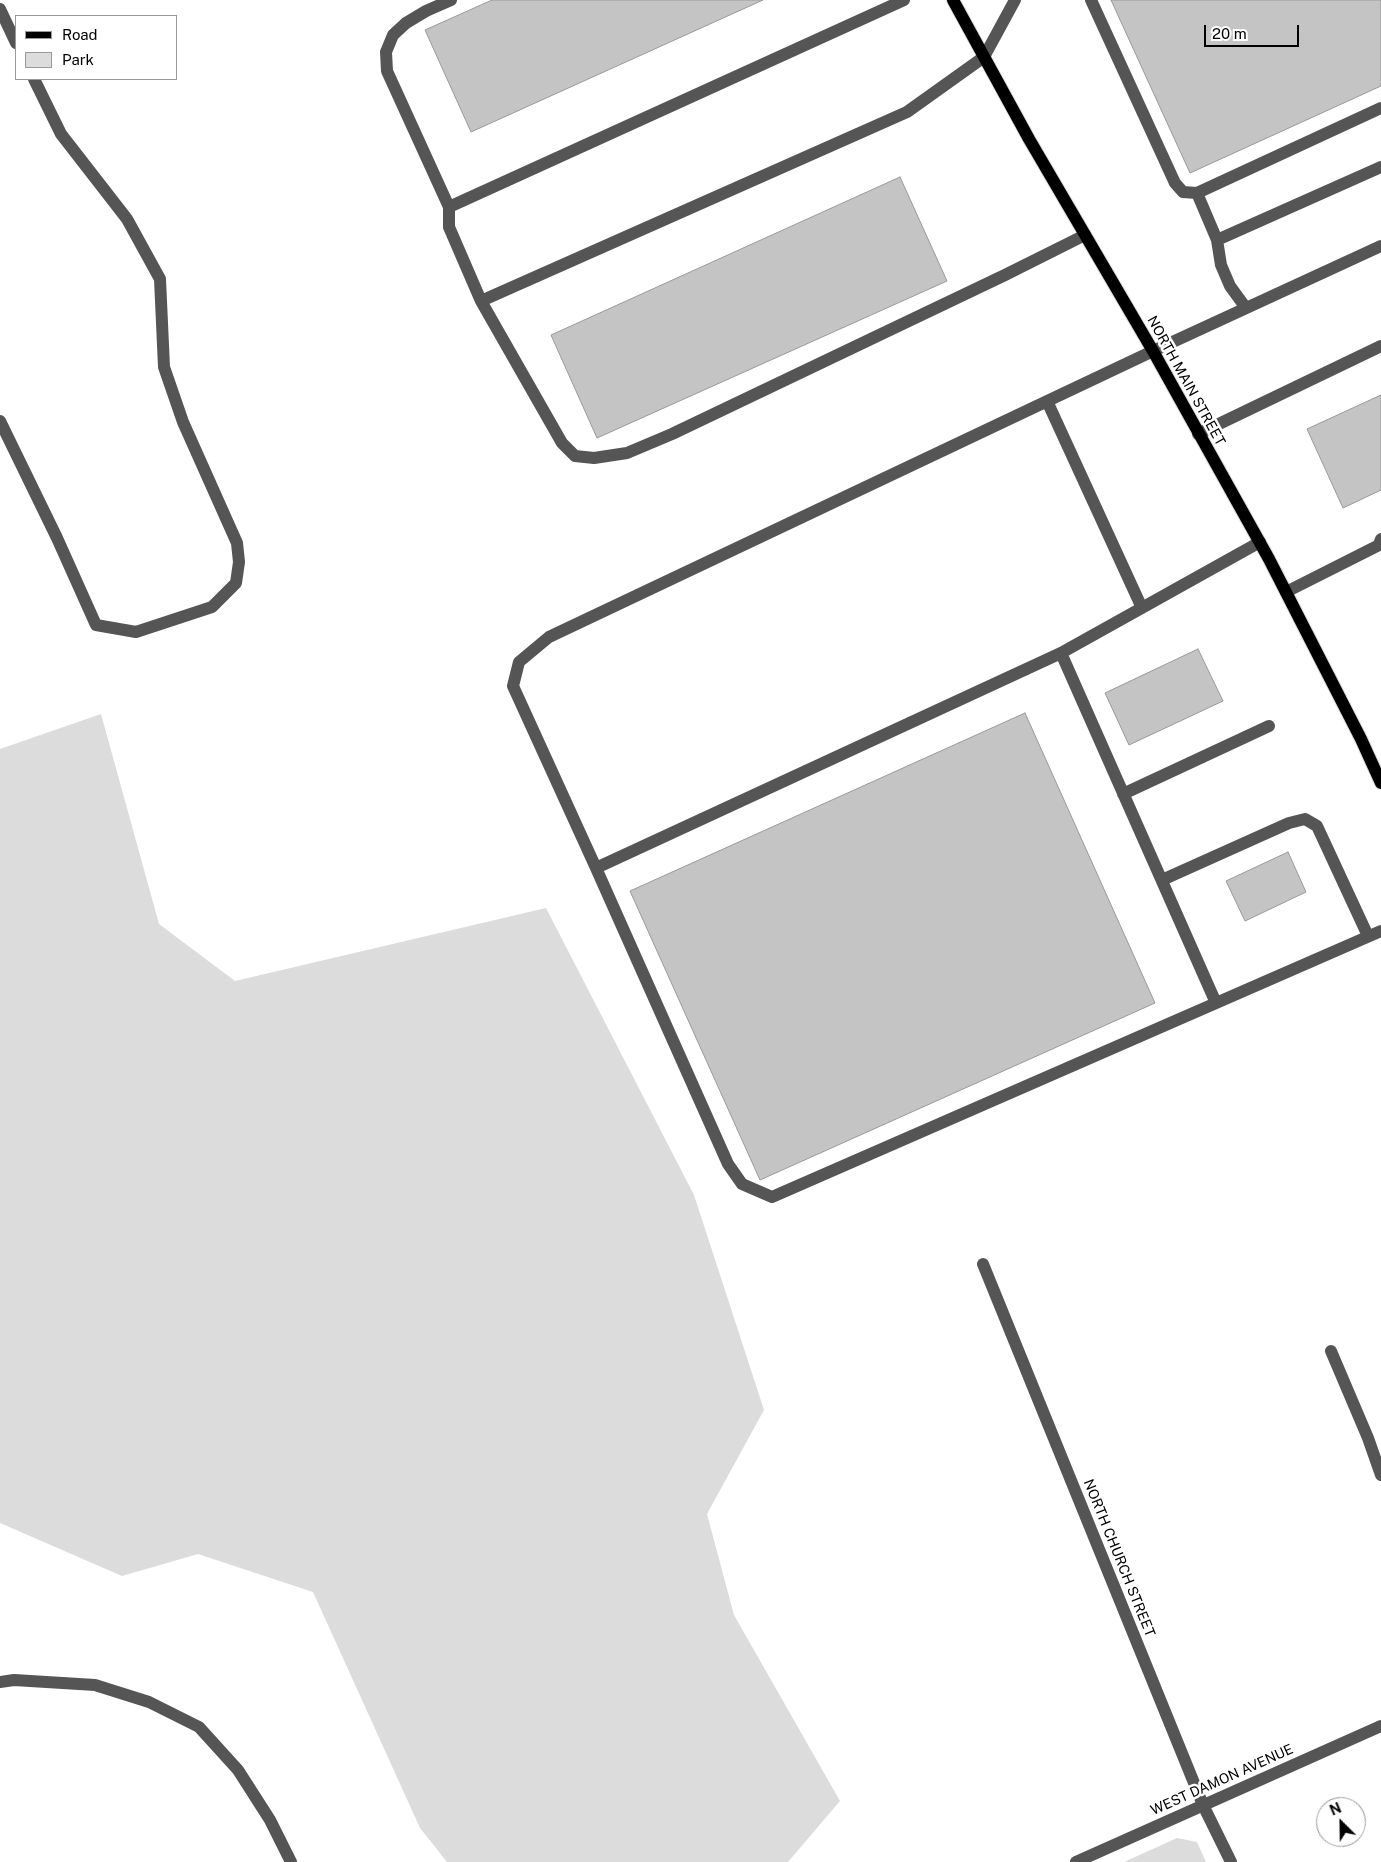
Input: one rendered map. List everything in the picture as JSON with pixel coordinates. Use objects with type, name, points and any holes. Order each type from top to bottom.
[{"type":"main road","name":"NORTH MAIN STREET","points":[[953,0],[1029,139],[1153,351],[1260,542],[1381,782]]},
{"type":"street","points":[[451,0],[426,11],[406,23],[393,35],[386,52],[387,71],[450,207],[449,227],[481,301],[562,443],[575,456],[594,458],[628,453],[672,434],[1005,276],[1085,235]]},
{"type":"street","points":[[450,207],[904,0]]},
{"type":"street","points":[[481,301],[907,112],[984,57],[1016,0]]},
{"type":"street","points":[[1091,0],[1175,183],[1184,192],[1196,193],[1381,108]]},
{"type":"street","points":[[0,9],[15,41]]},
{"type":"street","points":[[0,421],[57,538],[96,625],[136,632],[212,607],[236,583],[240,562],[238,543],[183,422],[164,367],[160,279],[127,219],[61,134],[34,80]]},
{"type":"street","points":[[1217,240],[1381,167]]},
{"type":"street","points":[[1196,193],[1217,240],[1221,265],[1230,286],[1246,308]]},
{"type":"street","points":[[1381,246],[1046,401],[549,637],[518,662],[513,686],[728,1164],[742,1184],[772,1197],[1381,931]]},
{"type":"street","points":[[1198,434],[1381,346]]},
{"type":"street","points":[[1046,401],[1142,608]]},
{"type":"street","points":[[596,868],[1061,653],[1260,542]]},
{"type":"street","points":[[1286,592],[1380,545]]},
{"type":"street","points":[[1061,653],[1216,1002]]},
{"type":"street","points":[[1123,794],[1270,726]]},
{"type":"street","points":[[1162,880],[1289,822],[1305,819],[1317,826],[1368,936]]},
{"type":"street","name":"NORTH CHURCH STREET","points":[[983,1264],[1203,1805],[1231,1862]]},
{"type":"street","points":[[1331,1351],[1368,1438],[1381,1475]]},
{"type":"street","points":[[0,1682],[14,1680],[95,1685],[149,1702],[199,1727],[238,1770],[270,1820],[291,1862]]},
{"type":"street","name":"WEST DAMON AVENUE","points":[[1076,1862],[1381,1726]]},
{"type":"green space","points":[[101,714],[159,924],[235,981],[546,908],[694,1195],[764,1410],[707,1514],[734,1615],[840,1801],[788,1862],[447,1862],[420,1828],[313,1592],[198,1554],[122,1576],[0,1523],[0,749]]},
{"type":"green space","points":[[1177,1838],[1197,1842],[1206,1862],[1124,1862]]},
{"type":"building","points":[[492,0],[763,0],[471,132],[425,30]]},
{"type":"building","points":[[1111,0],[1381,0],[1381,86],[1190,173]]},
{"type":"building","points":[[900,177],[947,281],[597,438],[551,335]]},
{"type":"building","points":[[1381,395],[1381,490],[1343,508],[1307,429]]},
{"type":"building","points":[[1198,649],[1223,701],[1129,745],[1105,693]]},
{"type":"building","points":[[1025,713],[1155,1003],[760,1180],[630,891]]},
{"type":"building","points":[[1288,852],[1306,892],[1245,921],[1226,881]]}]
